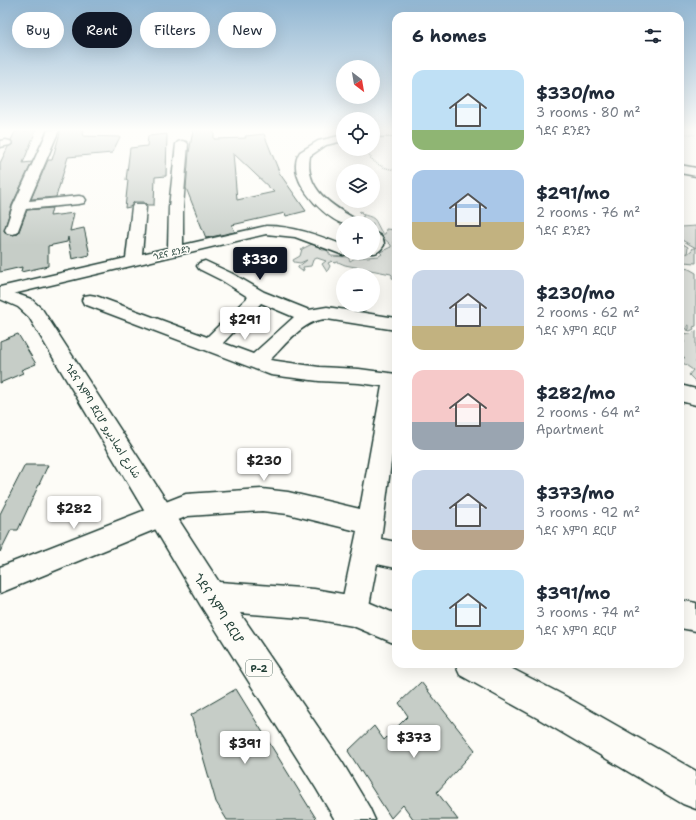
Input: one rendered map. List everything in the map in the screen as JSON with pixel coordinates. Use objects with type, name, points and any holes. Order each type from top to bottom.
[{"type":"main road","name":"ጎደና እምባ ደርሆ شارع امباديرو","points":[[7,299],[42,327],[49,335],[162,516]]},
{"type":"main road","name":"ጎደና እምባ ደርሆ","points":[[162,516],[211,596],[329,775],[356,820]]},
{"type":"main road","points":[[211,596],[314,604],[354,611],[392,627]]},
{"type":"main road","points":[[478,668],[551,707],[696,791]]},
{"type":"street","points":[[12,230],[20,206],[37,168]]},
{"type":"street","points":[[176,252],[176,207],[180,168]]},
{"type":"street","points":[[302,168],[306,184],[324,204],[342,216]]},
{"type":"street","points":[[684,170],[696,172]]},
{"type":"street","points":[[20,206],[79,200]]},
{"type":"street","points":[[134,262],[139,207]]},
{"type":"street","name":"ጎደና ደንደን","points":[[7,299],[134,262],[266,230],[303,233],[336,247]]},
{"type":"street","points":[[205,266],[227,277],[258,296],[307,316],[327,313],[392,323]]},
{"type":"street","points":[[211,344],[258,296]]},
{"type":"street","points":[[90,300],[211,344],[271,368],[392,380]]},
{"type":"street","points":[[256,362],[307,316]]},
{"type":"street","points":[[354,611],[367,549],[384,431],[392,394]]},
{"type":"street","points":[[684,394],[696,397]]},
{"type":"street","points":[[0,580],[162,516],[186,505],[262,500],[288,503],[370,523]]},
{"type":"street","points":[[367,549],[392,554]]},
{"type":"street","points":[[684,615],[696,618]]},
{"type":"shaded area","points":[[696,226],[696,248],[684,241],[684,227]]},
{"type":"shaded area","points":[[380,229],[383,234],[385,234],[386,229],[392,230],[392,275],[380,272],[380,268],[360,268],[338,262],[334,263],[332,261],[328,263],[330,266],[327,272],[322,264],[326,261],[317,258],[313,260],[311,266],[303,267],[304,270],[302,271],[298,267],[307,260],[300,263],[294,262],[293,260],[300,256],[302,249],[312,244],[319,246],[322,250],[327,250],[331,256],[336,256],[336,260],[350,261],[380,260],[380,255],[382,254],[380,252],[391,247],[391,245],[380,235]]},
{"type":"shaded area","points":[[684,244],[688,247],[687,254],[693,248],[696,248],[696,263],[684,262]]},
{"type":"shaded area","points":[[684,268],[696,273],[696,326],[690,331],[687,330],[689,329],[689,325],[687,326],[687,329],[684,329]]},
{"type":"shaded area","points":[[696,331],[696,382],[689,375],[693,370],[684,364],[684,333],[691,334]]},
{"type":"building","points":[[0,168],[29,168],[12,205],[4,231],[7,234],[18,234],[27,210],[52,208],[50,216],[74,213],[70,231],[84,228],[90,255],[72,259],[68,237],[67,242],[48,246],[48,266],[21,272],[22,267],[0,272]]},
{"type":"building","points":[[44,168],[65,168],[56,197],[31,199]]},
{"type":"building","points":[[127,168],[166,168],[166,176],[155,177],[154,205],[147,205],[144,202],[134,202],[130,207],[125,208],[128,180],[126,180]]},
{"type":"building","points":[[188,168],[234,168],[237,200],[274,192],[249,168],[278,168],[280,174],[306,211],[286,216],[285,213],[232,225],[235,232],[206,238],[186,188]]},
{"type":"building","points":[[18,334],[36,364],[21,370],[23,373],[0,383],[0,341]]},
{"type":"building","points":[[25,465],[48,465],[18,530],[11,530],[0,552],[0,514]]},
{"type":"building","points":[[421,682],[475,750],[437,792],[458,820],[414,820],[403,805],[391,818],[348,751],[374,726],[384,740],[408,716],[399,703]]},
{"type":"building","points":[[236,689],[317,820],[227,820],[216,802],[191,715]]}]
